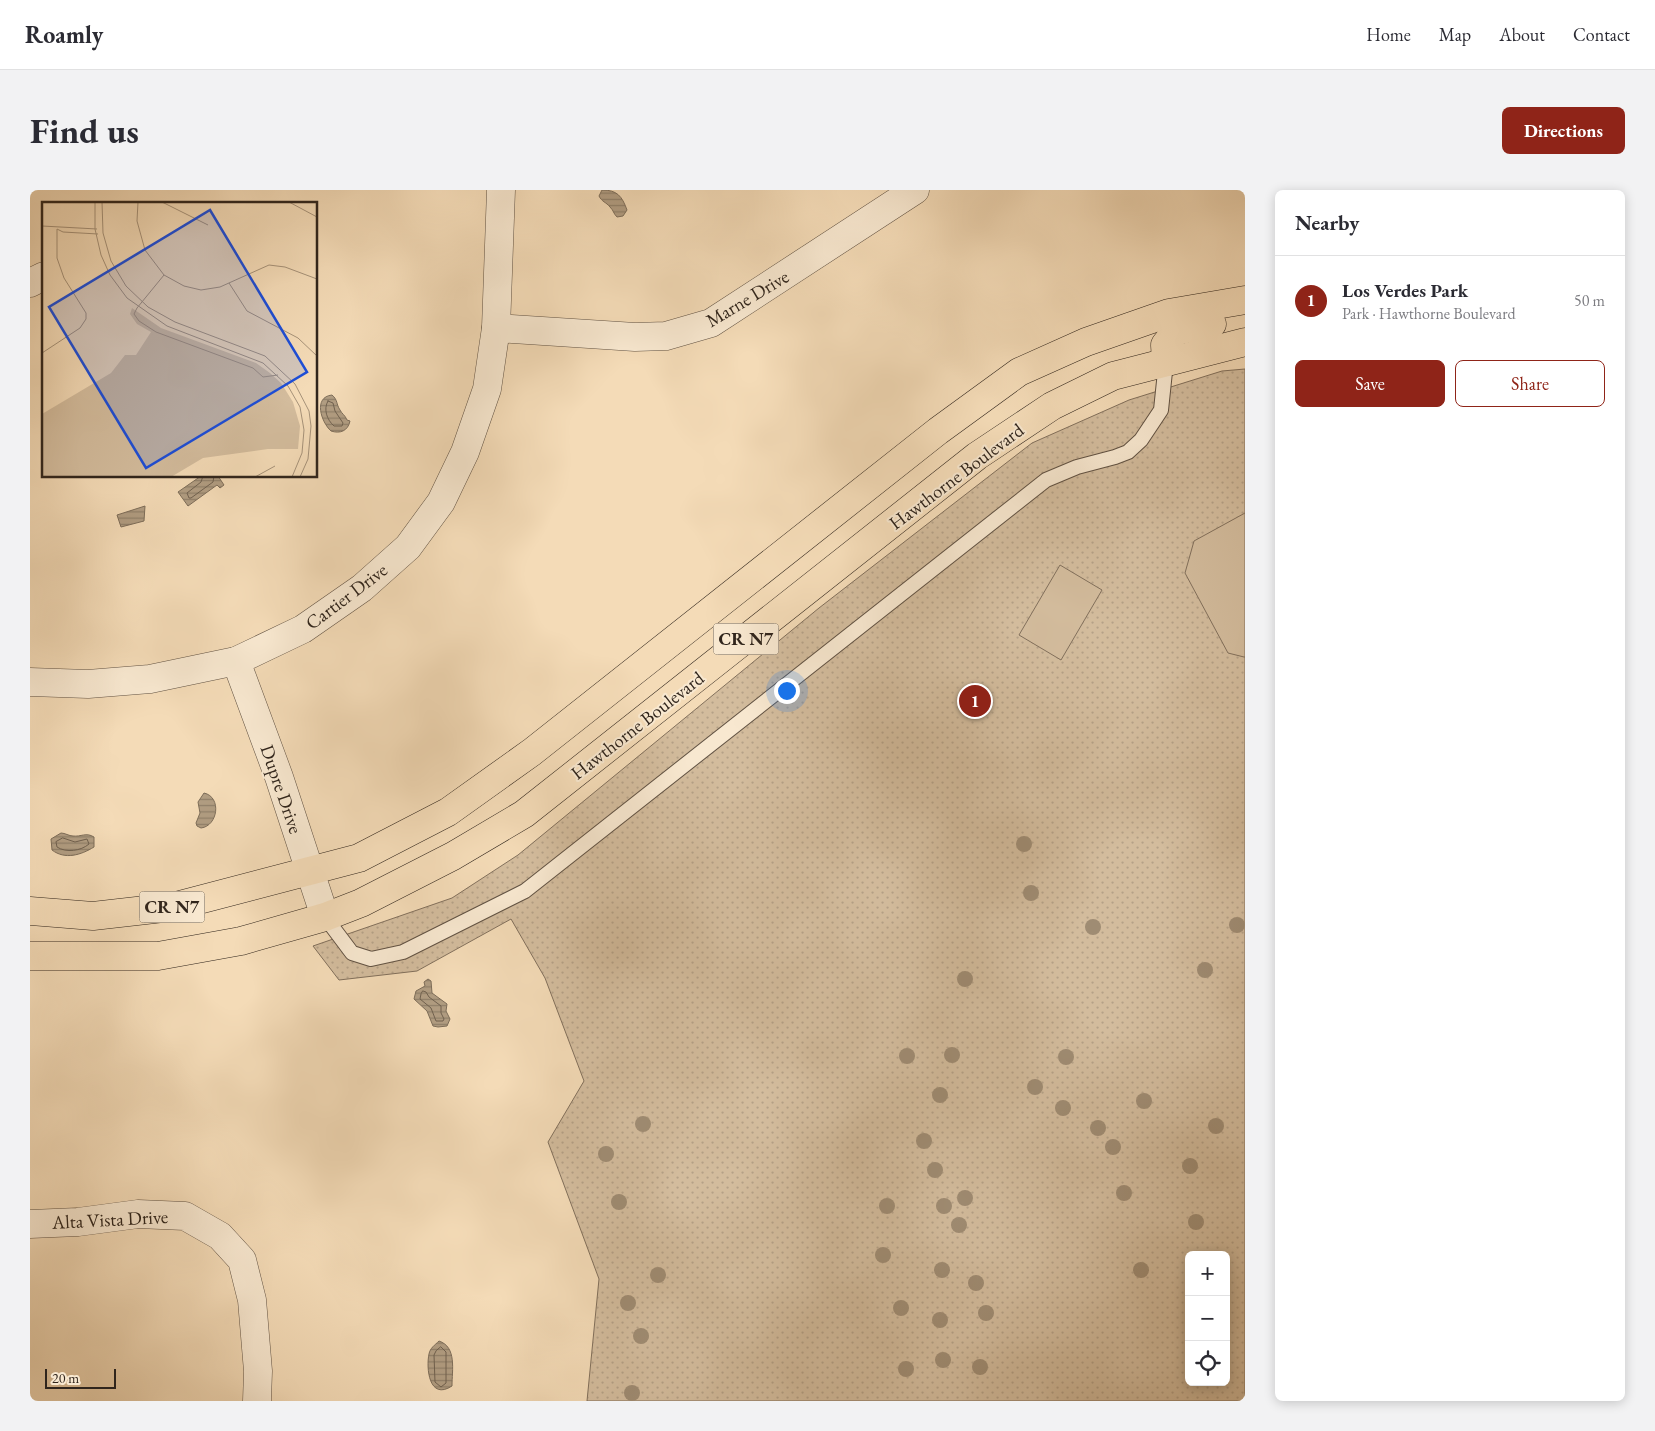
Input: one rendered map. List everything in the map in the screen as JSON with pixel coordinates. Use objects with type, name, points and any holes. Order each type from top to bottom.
[{"type":"main road","name":"CR N7","points":[[30,911],[93,916],[172,906],[359,858],[448,812],[532,752],[938,431],[1019,372],[1086,342],[1169,314],[1245,300]]},
{"type":"main road","points":[[1166,362],[1165,345],[1176,331],[1245,318]]},
{"type":"main road","name":"Hawthorne Boulevard","points":[[30,956],[158,956],[241,942],[325,917],[361,903],[453,856],[524,814],[977,456],[1052,406],[1113,376],[1245,342]]},
{"type":"street","name":"Cartier Drive","points":[[30,682],[88,684],[150,680],[236,661],[303,629],[362,588],[408,547],[441,502],[465,452],[487,389],[496,328],[501,190]]},
{"type":"street","name":"Marne Drive","points":[[496,328],[636,338],[666,336],[711,323],[915,190]]},
{"type":"street","points":[[30,283],[42,277]]},
{"type":"street","name":"Dupre Drive","points":[[236,661],[279,777],[325,917]]},
{"type":"street","name":"Alta Vista Drive","points":[[30,1224],[78,1222],[138,1214],[185,1216],[220,1236],[242,1260],[252,1300],[258,1371],[258,1401]]},
{"type":"lane","points":[[325,917],[352,952],[371,959],[403,952],[525,891],[937,564],[1046,480],[1077,467],[1128,452],[1141,440],[1160,410],[1166,362]]},
{"type":"shaded area","points":[[1245,369],[1245,1401],[587,1401],[599,1279],[548,1142],[584,1081],[545,978],[511,919],[417,971],[339,980],[313,946],[452,898],[518,855],[819,608],[1032,443],[1129,400],[1222,371]]},
{"type":"shaded area","points":[[1245,513],[1244,657],[1228,653],[1185,573],[1194,541]]},
{"type":"shaded area","points":[[1060,565],[1102,590],[1061,660],[1019,635]]},
{"type":"water","points":[[602,190],[612,191],[621,198],[627,210],[623,216],[617,217],[609,205],[601,200],[599,196]]},
{"type":"water","points":[[332,395],[347,420],[350,421],[347,427],[340,432],[331,431],[322,416],[322,400]]},
{"type":"water","points":[[198,478],[219,478],[224,485],[220,488],[217,485],[188,506],[178,492]]},
{"type":"water","points":[[145,506],[144,521],[121,527],[117,515]]},
{"type":"water","points":[[204,793],[214,800],[216,811],[211,822],[201,828],[196,823],[200,813],[198,802]]},
{"type":"water","points":[[61,833],[73,836],[86,835],[94,837],[94,847],[68,856],[57,853],[52,850],[51,839]]},
{"type":"water","points":[[428,979],[431,981],[432,993],[447,1004],[446,1011],[450,1019],[447,1026],[433,1026],[427,1011],[414,999],[416,991],[425,986],[424,982]]},
{"type":"water","points":[[439,1341],[449,1348],[453,1366],[452,1386],[444,1390],[434,1386],[428,1367],[430,1352]]},
{"type":"place","name":"Los Verdes Park","points":[[975,701]]}]
